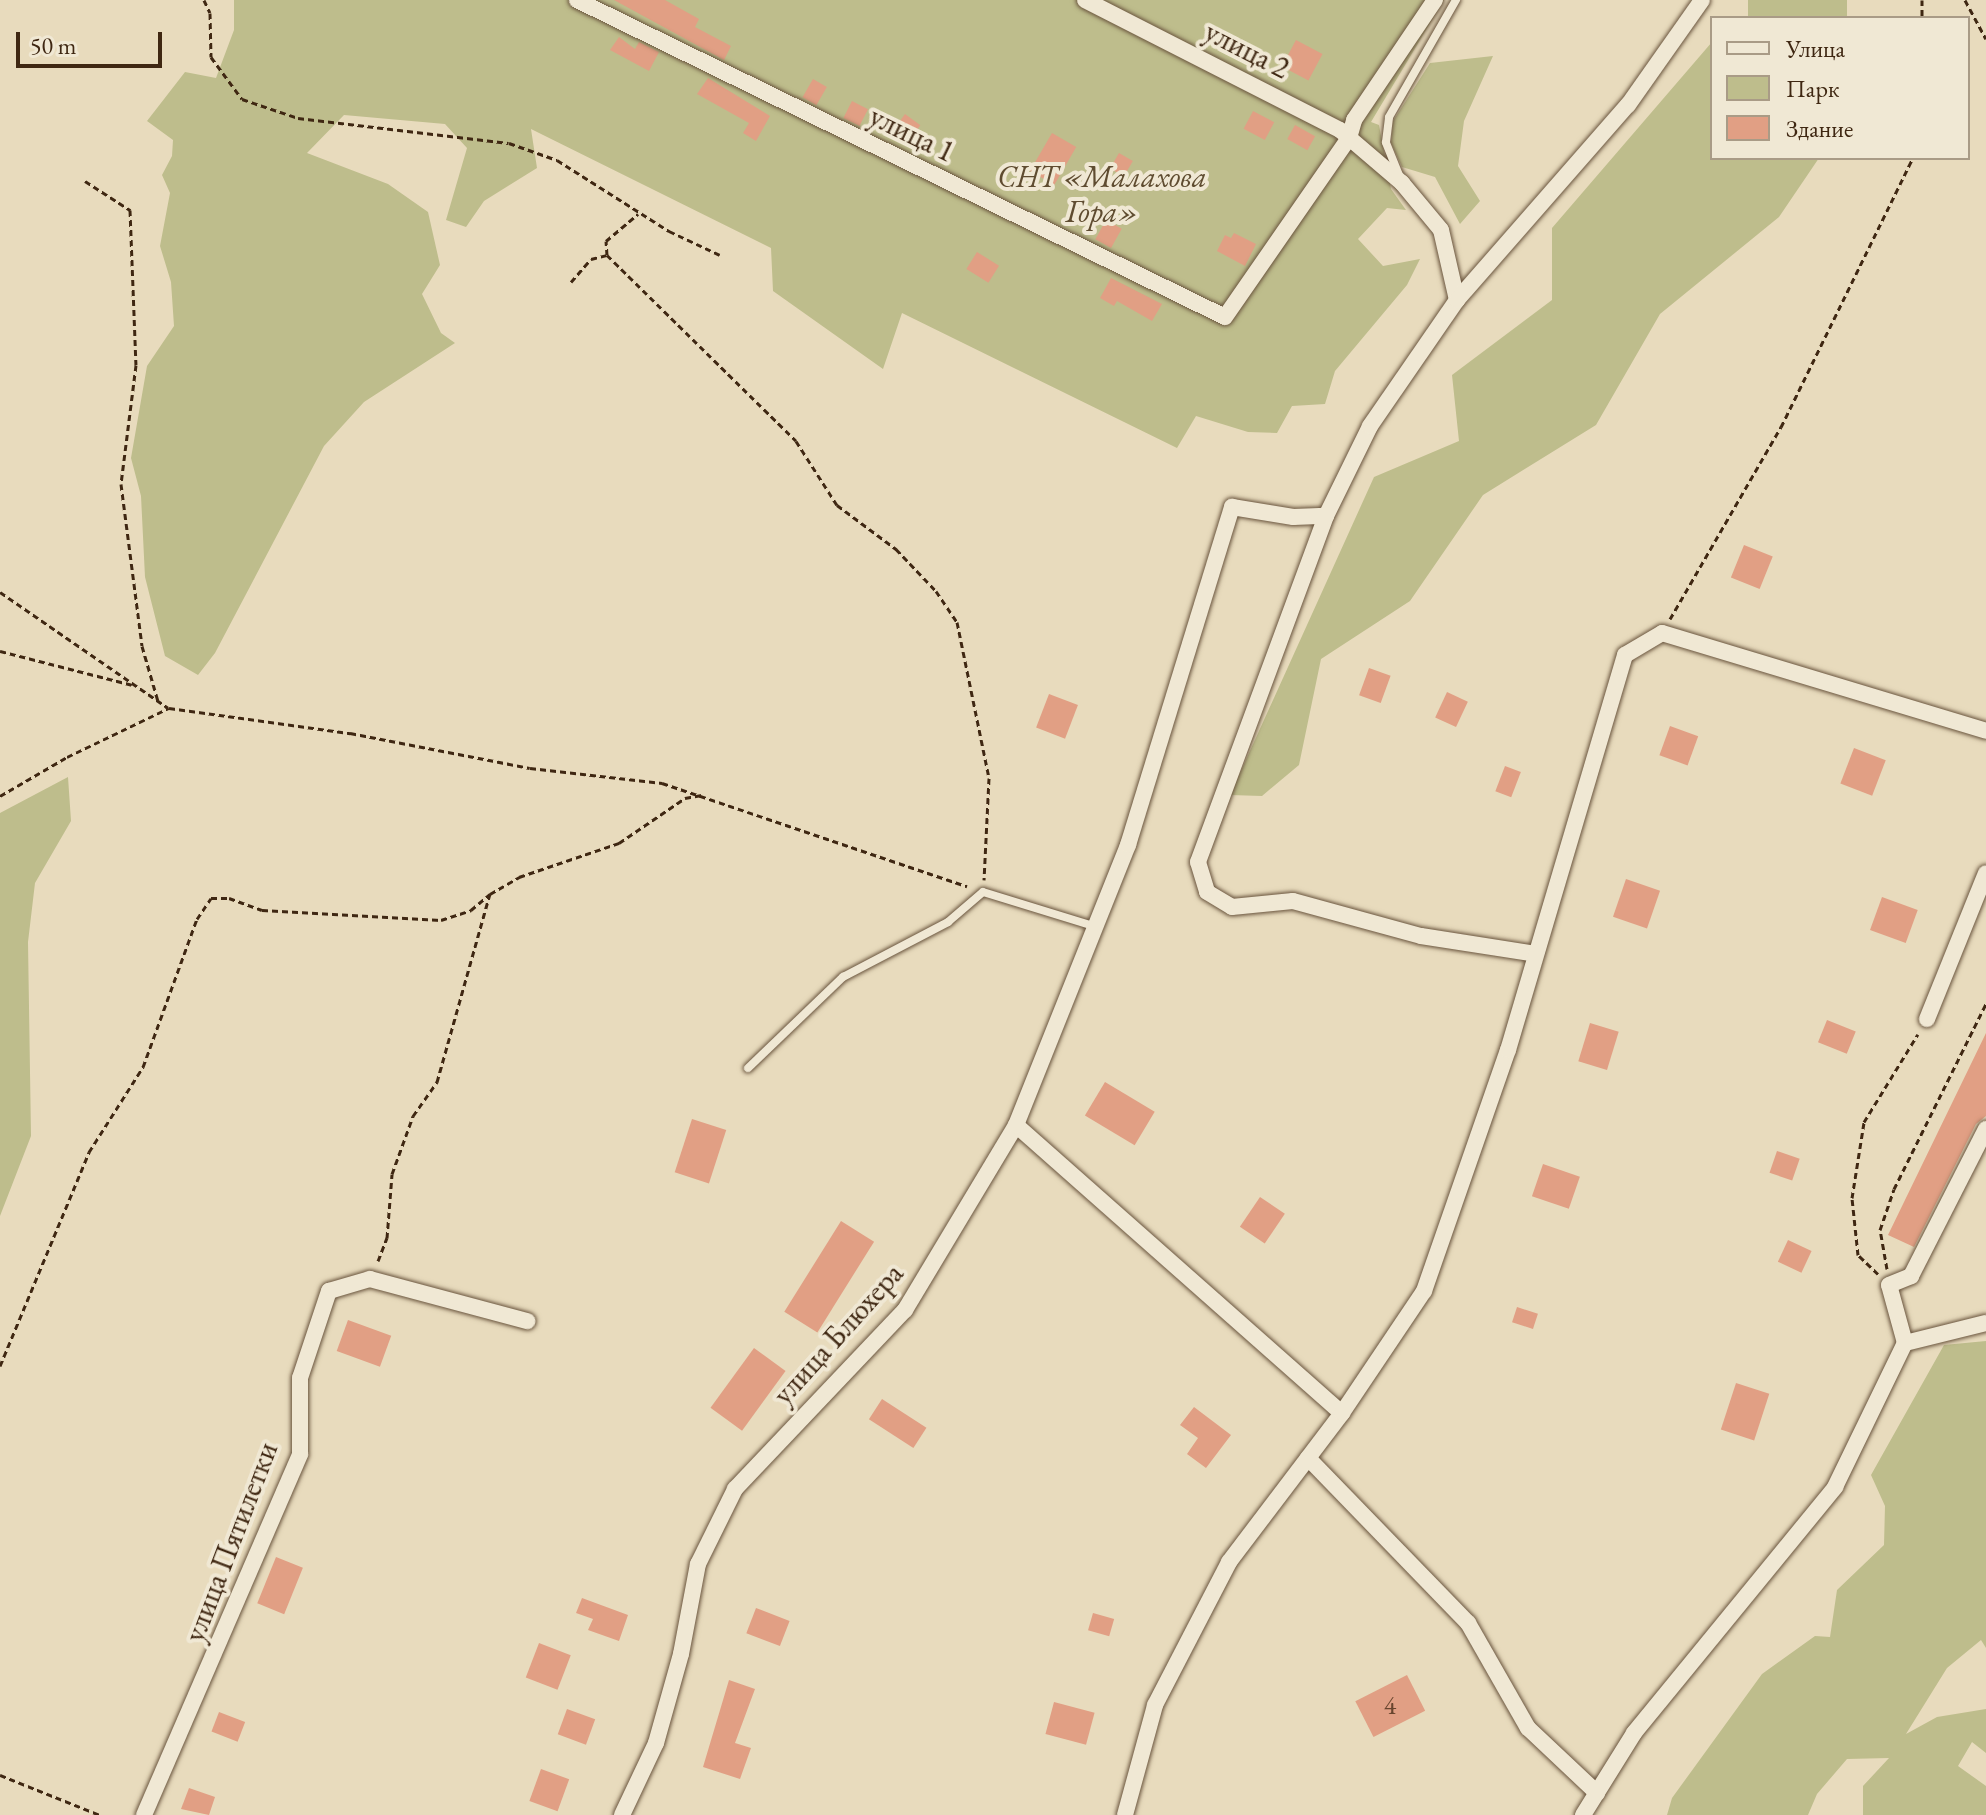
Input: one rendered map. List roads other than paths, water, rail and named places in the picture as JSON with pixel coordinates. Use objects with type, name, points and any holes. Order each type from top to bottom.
[{"type":"street","name":"улица 1","points":[[577,0],[1225,317],[1344,134]]},
{"type":"street","name":"улица 2","points":[[1085,0],[1344,134],[1402,183],[1441,230],[1457,300]]},
{"type":"street","points":[[1344,134],[1435,0]]},
{"type":"street","points":[[1536,954],[1421,936],[1293,901],[1232,907],[1207,892],[1198,862],[1326,516],[1370,426],[1457,300],[1628,105],[1702,0]]},
{"type":"street","name":"улица Блюхера","points":[[622,1815],[656,1743],[681,1654],[698,1564],[735,1489],[905,1310],[1016,1125],[1098,927],[1128,845],[1232,507],[1293,517],[1326,516]]},
{"type":"street","points":[[1125,1815],[1155,1705],[1229,1562],[1342,1413],[1424,1291],[1536,954],[1625,655],[1662,633],[1986,731]]},
{"type":"street","points":[[1927,1019],[1986,873]]},
{"type":"street","points":[[1016,1125],[1342,1413]]},
{"type":"street","points":[[1583,1815],[1634,1733],[1835,1487],[1905,1343],[1889,1285],[1911,1276],[1986,1129]]},
{"type":"street","name":"улица Пятилетки","points":[[144,1815],[300,1454],[300,1378],[329,1291],[370,1279],[527,1321]]},
{"type":"street","points":[[1905,1343],[1986,1323]]},
{"type":"street","points":[[1308,1458],[1468,1623],[1528,1728],[1597,1793]]},
{"type":"lane","points":[[1402,183],[1386,142],[1389,117],[1456,0]]},
{"type":"lane","points":[[748,1068],[843,977],[948,922],[983,892],[1098,927]]},
{"type":"park label","name":"СНТ «Малахова Гора»","points":[[1102,194]]}]
